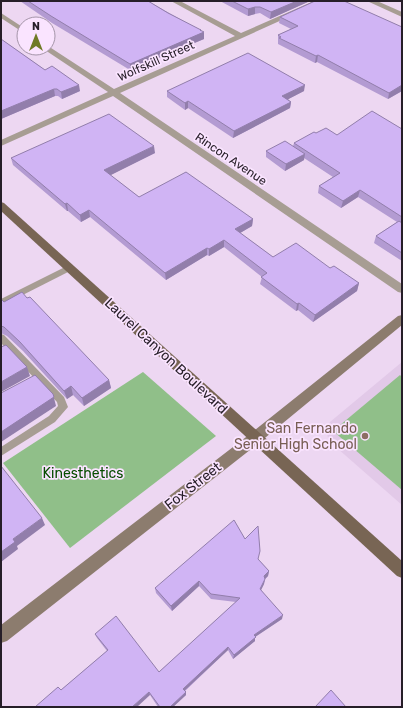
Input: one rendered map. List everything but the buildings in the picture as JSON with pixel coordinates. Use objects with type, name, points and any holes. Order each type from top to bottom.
[{"type":"main road","name":"Laurel Canyon Boulevard","points":[[1,205],[402,571]]},
{"type":"main road","name":"Fox Street","points":[[1,635],[255,438],[402,319]]},
{"type":"street","points":[[175,1],[240,36]]},
{"type":"street","name":"Wolfskill Street","points":[[1,143],[320,1]]},
{"type":"street","points":[[371,1],[402,15]]},
{"type":"street","points":[[1,15],[16,25]]},
{"type":"street","name":"Rincon Avenue","points":[[56,54],[402,289]]},
{"type":"lane","points":[[1,303],[69,268]]},
{"type":"lane","points":[[1,336],[35,378],[61,400],[63,407],[52,419],[1,452]]},
{"type":"lane","points":[[1,354],[11,347]]},
{"type":"shaded area","name":"San Fernando Senior High School","points":[[402,362],[402,505],[329,441],[326,430],[330,422]]},
{"type":"green space","name":"Kinesthetics","points":[[143,372],[216,436],[70,548],[3,463]]},
{"type":"green space","name":"San Fernando Senior High School","points":[[400,375],[402,377],[402,490],[333,431]]},
{"type":"place","name":"San Fernando Senior High School","points":[[365,436]]}]
